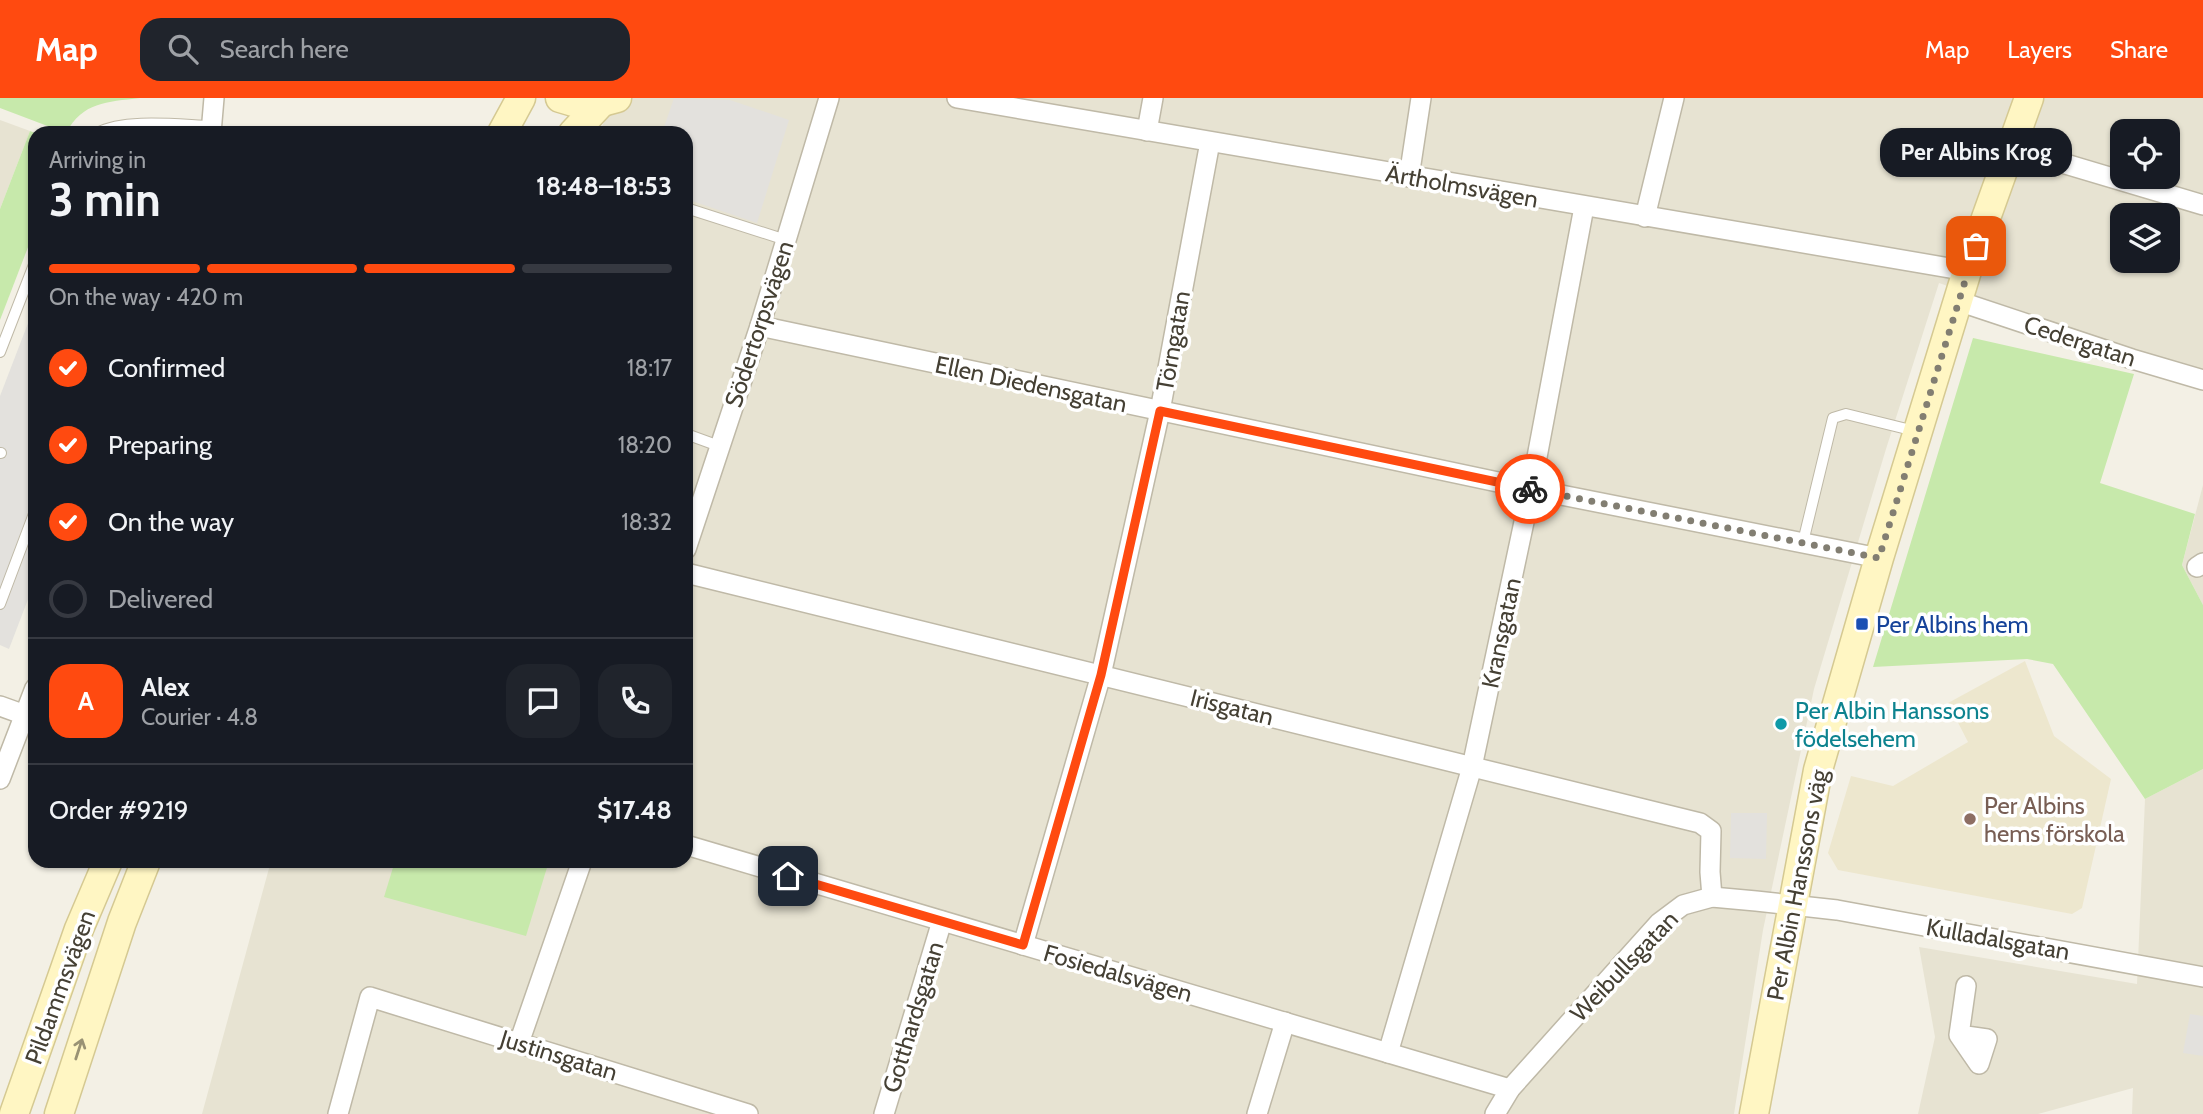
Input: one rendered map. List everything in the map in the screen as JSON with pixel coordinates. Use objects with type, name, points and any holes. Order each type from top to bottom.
[{"type":"street","points":[[211,126],[214,98]]},
{"type":"street","points":[[560,98],[587,106],[608,101]]},
{"type":"street","name":"Södertorpsvägen","points":[[693,527],[760,326],[830,98]]},
{"type":"street","name":"Ärtholmsvägen","points":[[957,98],[1967,271]]},
{"type":"street","points":[[1147,131],[1153,98]]},
{"type":"street","points":[[1409,177],[1421,98]]},
{"type":"street","points":[[1645,217],[1674,98]]},
{"type":"street","name":"Per Albin Hanssons väg","points":[[1754,1114],[1818,770],[1879,558],[1967,271],[2029,98]]},
{"type":"street","points":[[581,126],[608,101]]},
{"type":"street","name":"Törngatan","points":[[1023,945],[1101,675],[1160,411],[1210,142]]},
{"type":"street","points":[[2012,148],[2203,205]]},
{"type":"street","name":"Kransgatan","points":[[1388,1053],[1472,767],[1531,489],[1584,207]]},
{"type":"street","name":"Cedergatan","points":[[1958,301],[2132,359],[2202,377]]},
{"type":"street","name":"Ellen Diedensgatan","points":[[760,326],[1531,489],[1879,558]]},
{"type":"street","name":"Irisgatan","points":[[693,575],[1700,823],[1711,831],[1712,897]]},
{"type":"street","points":[[0,706],[25,715]]},
{"type":"street","points":[[0,779],[28,707]]},
{"type":"street","name":"Fosiedalsvägen","points":[[693,847],[1510,1089]]},
{"type":"street","name":"Pildammsvägen","points":[[14,1114],[79,929],[105,868]]},
{"type":"street","name":"Pildammsvägen","points":[[58,1114],[122,922],[143,868]]},
{"type":"street","points":[[519,1043],[580,868]]},
{"type":"street","name":"Weibullsgatan","points":[[1495,1114],[1510,1089],[1660,922],[1683,905],[1712,897],[1793,905]]},
{"type":"street","name":"Kulladalsgatan","points":[[1793,905],[1837,910],[2203,977]]},
{"type":"street","name":"Gotthardsgatan","points":[[884,1114],[942,921]]},
{"type":"street","points":[[1959,1035],[1966,986]]},
{"type":"street","name":"Justinsgatan","points":[[338,1114],[370,997],[748,1114]]},
{"type":"street","points":[[1257,1114],[1285,1022]]},
{"type":"lane","points":[[115,126],[180,126]]},
{"type":"lane","points":[[693,210],[786,240]]},
{"type":"lane","points":[[0,352],[28,280]]},
{"type":"lane","points":[[1803,542],[1833,418],[1846,414],[1919,432]]},
{"type":"lane","points":[[693,437],[719,446]]},
{"type":"lane","points":[[0,604],[28,530]]},
{"type":"shaded area","points":[[615,98],[2203,98],[2203,374],[1939,283],[1814,689],[1763,930],[1734,1114],[202,1114],[269,868],[693,868],[693,126],[602,126]]},
{"type":"shaded area","points":[[674,98],[730,100],[789,120],[757,223],[693,201],[693,126],[664,126]]},
{"type":"shaded area","points":[[0,120],[28,130],[28,136],[0,209]]},
{"type":"shaded area","points":[[28,323],[28,599],[9,649],[0,645],[0,396]]},
{"type":"shaded area","points":[[2203,485],[2203,605],[2182,565]]},
{"type":"shaded area","name":"Per Albins hems förskola","points":[[2025,661],[2054,736],[2111,779],[2082,908],[2072,914],[1838,870],[1828,853],[1851,776],[1893,786],[1968,742],[1948,703]]},
{"type":"shaded area","points":[[2203,769],[2203,1114],[2132,1114],[2133,1088],[2038,1114],[1918,1114],[1935,1037],[1919,947],[2137,984],[2145,799]]},
{"type":"shaded area","points":[[1731,813],[1767,813],[1766,859],[1730,858]]},
{"type":"shaded area","points":[[2190,1014],[2203,1016],[2203,1056],[2183,1053]]},
{"type":"green space","points":[[0,98],[140,98],[97,105],[80,115],[71,126],[48,126],[0,108]]},
{"type":"green space","points":[[28,136],[28,247],[0,320],[0,209]]},
{"type":"green space","points":[[1973,338],[2134,374],[2100,483],[2195,514],[2182,565],[2203,605],[2203,769],[2145,799],[2053,664],[2027,659],[1873,667]]},
{"type":"green space","points":[[393,868],[547,868],[526,936],[384,897]]},
{"type":"way so far","points":[[1530,489],[1879,558],[1976,246]]},
{"type":"place","name":"Per Albins Krog","points":[[1976,246]]},
{"type":"place","name":"Per Albins hem","points":[[1862,624]]},
{"type":"place","name":"Per Albin Hanssons födelsehem","points":[[1781,724]]},
{"type":"place","name":"Per Albins hems förskola","points":[[1970,819]]},
{"type":"route","points":[[788,876],[1023,945],[1101,675],[1160,411],[1530,489]]}]
